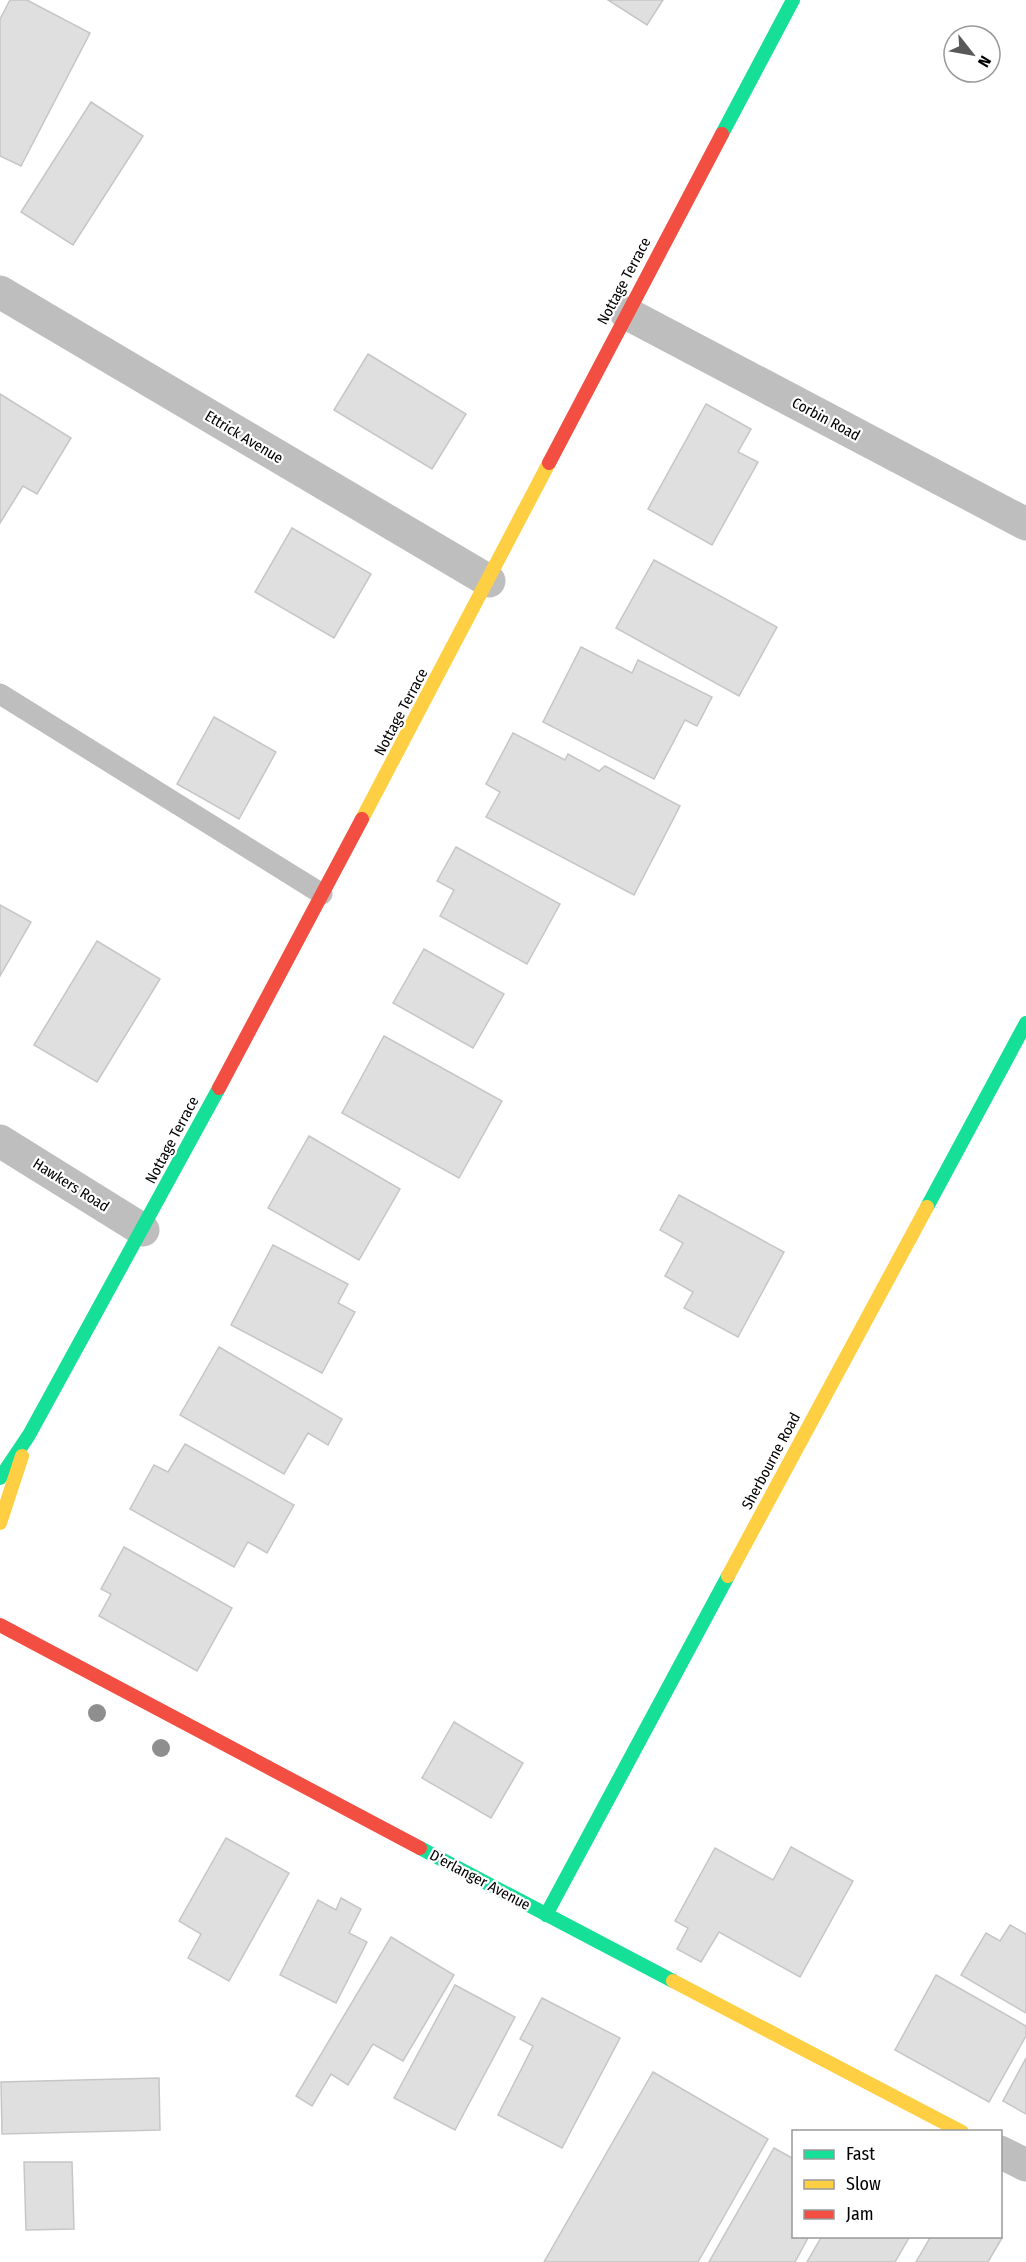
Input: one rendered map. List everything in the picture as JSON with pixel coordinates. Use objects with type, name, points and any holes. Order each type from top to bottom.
[{"type":"street","name":"Nottage Terrace","points":[[0,1478],[29,1435],[143,1230],[489,581],[626,313],[793,0]]},
{"type":"street","name":"Ettrick Avenue","points":[[0,292],[489,581]]},
{"type":"street","name":"Corbin Road","points":[[626,313],[1026,524]]},
{"type":"street","name":"Sherbourne Road","points":[[546,1915],[1026,1023]]},
{"type":"street","name":"Hawkers Road","points":[[0,1141],[143,1230]]},
{"type":"street","name":"Nottage Terrace","points":[[0,1523],[29,1435]]},
{"type":"street","name":"D'erlanger Avenue","points":[[0,1625],[546,1915],[958,2130]]},
{"type":"street","points":[[1002,2153],[1026,2165]]},
{"type":"lane","points":[[0,694],[322,894]]},
{"type":"building","points":[[10,0],[27,0],[90,33],[21,166],[0,156],[0,19]]},
{"type":"building","points":[[608,0],[663,0],[647,25]]},
{"type":"building","points":[[91,102],[143,136],[73,245],[21,212]]},
{"type":"building","points":[[368,354],[466,414],[432,469],[334,410]]},
{"type":"building","points":[[0,394],[71,438],[37,494],[23,486],[0,523]]},
{"type":"building","points":[[706,404],[751,429],[738,452],[758,462],[712,545],[648,509]]},
{"type":"building","points":[[292,528],[371,574],[334,638],[255,592]]},
{"type":"building","points":[[654,560],[777,627],[739,696],[616,628]]},
{"type":"building","points":[[581,647],[632,673],[638,660],[712,697],[697,726],[685,720],[654,779],[543,722]]},
{"type":"building","points":[[214,717],[276,752],[239,819],[177,784]]},
{"type":"building","points":[[513,733],[565,760],[568,754],[599,771],[605,766],[680,806],[634,895],[486,817],[500,792],[486,784]]},
{"type":"building","points":[[456,847],[560,904],[527,964],[440,916],[454,890],[437,881]]},
{"type":"building","points":[[0,905],[31,922],[0,976]]},
{"type":"building","points":[[97,941],[160,979],[97,1082],[34,1045]]},
{"type":"building","points":[[424,949],[504,994],[473,1048],[393,1003]]},
{"type":"building","points":[[384,1036],[502,1101],[459,1178],[342,1113]]},
{"type":"building","points":[[309,1136],[400,1189],[359,1260],[268,1208]]},
{"type":"building","points":[[679,1195],[784,1252],[738,1337],[684,1308],[693,1292],[665,1276],[683,1243],[660,1230]]},
{"type":"building","points":[[273,1245],[348,1284],[338,1303],[355,1312],[322,1373],[231,1325]]},
{"type":"building","points":[[219,1347],[342,1419],[328,1445],[308,1433],[284,1474],[180,1415]]},
{"type":"building","points":[[185,1444],[294,1505],[267,1553],[248,1542],[234,1567],[130,1509],[154,1465],[168,1472]]},
{"type":"building","points":[[124,1547],[232,1608],[197,1671],[99,1616],[111,1594],[101,1589]]},
{"type":"building","points":[[454,1722],[523,1763],[491,1818],[422,1778]]},
{"type":"building","points":[[226,1838],[289,1873],[229,1981],[188,1958],[201,1934],[179,1921]]},
{"type":"building","points":[[791,1847],[853,1881],[800,1977],[719,1932],[701,1962],[677,1949],[688,1928],[675,1921],[715,1848],[773,1880]]},
{"type":"building","points":[[341,1898],[361,1909],[349,1933],[367,1942],[336,2003],[280,1975],[318,1900],[336,1910]]},
{"type":"building","points":[[1010,1925],[1026,1934],[1026,2013],[961,1975],[986,1933],[1000,1941]]},
{"type":"building","points":[[391,1937],[454,1975],[403,2061],[373,2044],[348,2085],[331,2074],[312,2106],[296,2096]]},
{"type":"building","points":[[936,1975],[1026,2026],[1026,2036],[989,2102],[895,2050]]},
{"type":"building","points":[[455,1985],[515,2017],[455,2130],[394,2098]]},
{"type":"building","points":[[542,1998],[620,2038],[562,2148],[498,2115],[533,2046],[520,2039]]},
{"type":"building","points":[[1026,2058],[1026,2114],[1003,2101]]},
{"type":"building","points":[[653,2072],[768,2139],[698,2262],[544,2262]]},
{"type":"building","points":[[159,2078],[160,2130],[2,2134],[1,2082]]},
{"type":"building","points":[[774,2148],[792,2158],[792,2238],[808,2238],[795,2262],[709,2262]]},
{"type":"building","points":[[24,2162],[72,2162],[74,2229],[26,2230]]},
{"type":"building","points":[[821,2238],[909,2238],[895,2262],[807,2262]]},
{"type":"building","points":[[930,2238],[1002,2238],[988,2262],[916,2262]]},
{"type":"traffic: fast","points":[[722,134],[793,0]]},
{"type":"traffic: fast","points":[[927,1207],[1026,1023]]},
{"type":"traffic: fast","points":[[0,1478],[29,1435],[219,1088]]},
{"type":"traffic: fast","points":[[546,1915],[728,1576]]},
{"type":"traffic: fast","points":[[420,1848],[673,1981]]},
{"type":"traffic: slow","points":[[362,819],[549,463]]},
{"type":"traffic: slow","points":[[728,1576],[927,1207]]},
{"type":"traffic: slow","points":[[0,1523],[22,1456]]},
{"type":"traffic: slow","points":[[673,1981],[958,2130]]},
{"type":"traffic: jam","points":[[549,463],[722,134]]},
{"type":"traffic: jam","points":[[219,1088],[362,819]]},
{"type":"traffic: jam","points":[[0,1625],[420,1848]]}]
